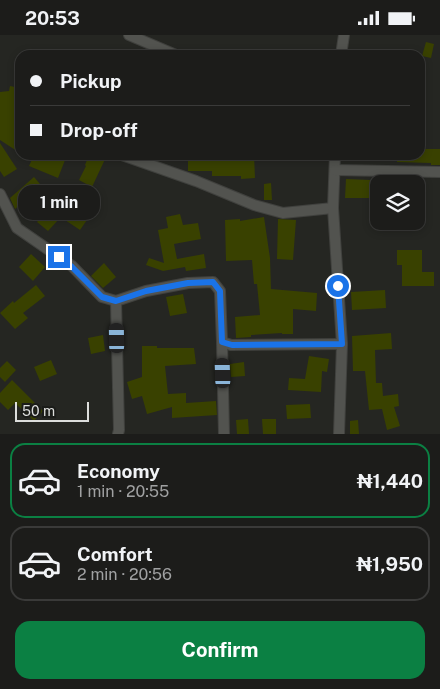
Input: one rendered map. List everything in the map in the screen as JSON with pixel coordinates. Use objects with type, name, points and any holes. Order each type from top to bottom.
[{"type":"street","points":[[129,35],[164,50]]},
{"type":"street","points":[[342,50],[344,35]]},
{"type":"street","points":[[136,160],[196,181],[254,205],[283,213],[333,208]]},
{"type":"street","points":[[335,160],[333,208],[342,344],[340,434]]},
{"type":"street","points":[[335,170],[440,172]]},
{"type":"street","points":[[0,194],[17,228],[72,267],[102,297],[116,301],[146,291],[188,283],[213,282],[220,291],[224,434]]},
{"type":"street","points":[[116,301],[120,430],[118,434]]},
{"type":"street","points":[[222,342],[232,345],[342,344]]},
{"type":"building","points":[[426,42],[434,44],[431,58],[425,57],[424,50]]},
{"type":"building","points":[[10,86],[15,87],[15,150],[0,140],[0,92],[9,91]]},
{"type":"building","points":[[0,143],[17,169],[4,177],[0,171]]},
{"type":"building","points":[[425,149],[440,149],[440,165],[397,162],[397,160],[425,160]]},
{"type":"building","points":[[32,160],[65,160],[58,178],[29,166]]},
{"type":"building","points":[[87,160],[105,160],[92,187],[79,180]]},
{"type":"building","points":[[188,160],[254,160],[255,178],[241,179],[241,176],[212,176],[212,171],[188,171]]},
{"type":"building","points":[[34,177],[45,190],[38,196],[35,192],[15,209],[10,198]]},
{"type":"building","points":[[346,179],[370,180],[370,198],[345,198]]},
{"type":"building","points":[[271,183],[272,200],[264,200],[264,184]]},
{"type":"building","points":[[49,209],[60,218],[48,231],[37,222]]},
{"type":"building","points":[[72,210],[87,220],[80,230],[65,220]]},
{"type":"building","points":[[180,214],[183,225],[198,223],[201,239],[174,244],[177,259],[204,254],[206,268],[186,271],[185,267],[163,271],[146,265],[149,258],[164,263],[158,230],[168,228],[166,217]]},
{"type":"building","points":[[264,217],[270,258],[271,289],[317,293],[316,311],[293,309],[293,334],[251,335],[251,337],[236,338],[235,317],[260,315],[252,260],[226,261],[225,220],[240,219],[240,221]]},
{"type":"building","points":[[278,219],[296,220],[293,260],[277,259]]},
{"type":"building","points":[[397,250],[422,250],[422,272],[434,272],[434,286],[402,286],[402,265],[397,265]]},
{"type":"building","points":[[31,254],[45,267],[33,281],[19,267]]},
{"type":"building","points":[[104,263],[116,277],[103,288],[91,276]]},
{"type":"building","points":[[36,285],[45,296],[23,313],[28,318],[15,329],[0,313]]},
{"type":"building","points":[[385,290],[386,308],[352,310],[351,292]]},
{"type":"building","points":[[183,294],[187,313],[170,316],[166,297]]},
{"type":"building","points":[[391,333],[392,349],[375,350],[376,383],[382,383],[383,396],[398,394],[399,406],[394,407],[400,426],[387,430],[382,409],[369,410],[365,371],[353,371],[352,336]]},
{"type":"building","points":[[103,335],[105,351],[91,354],[88,338]]},
{"type":"building","points":[[142,346],[194,348],[196,364],[165,366],[168,394],[186,393],[186,403],[216,401],[217,415],[172,418],[172,407],[147,414],[142,396],[132,399],[127,382],[142,377]]},
{"type":"building","points":[[309,356],[329,359],[327,372],[322,371],[321,392],[288,390],[289,378],[305,379]]},
{"type":"building","points":[[51,360],[57,374],[40,381],[34,367]]},
{"type":"building","points":[[7,361],[16,370],[5,382],[0,377],[0,368]]},
{"type":"building","points":[[244,362],[245,376],[231,377],[230,364]]},
{"type":"building","points":[[12,380],[43,411],[34,421],[15,403],[8,410],[0,402],[0,393]]},
{"type":"building","points":[[310,404],[311,418],[287,419],[286,405]]},
{"type":"building","points":[[248,419],[249,434],[237,434],[236,420]]},
{"type":"building","points":[[262,419],[276,419],[276,434],[263,434]]},
{"type":"building","points":[[358,420],[359,434],[350,434],[350,421]]},
{"type":"route","points":[[59,257],[72,267],[102,297],[116,301],[146,291],[188,283],[213,282],[220,291],[222,342],[232,345],[342,344],[338,286]]}]
